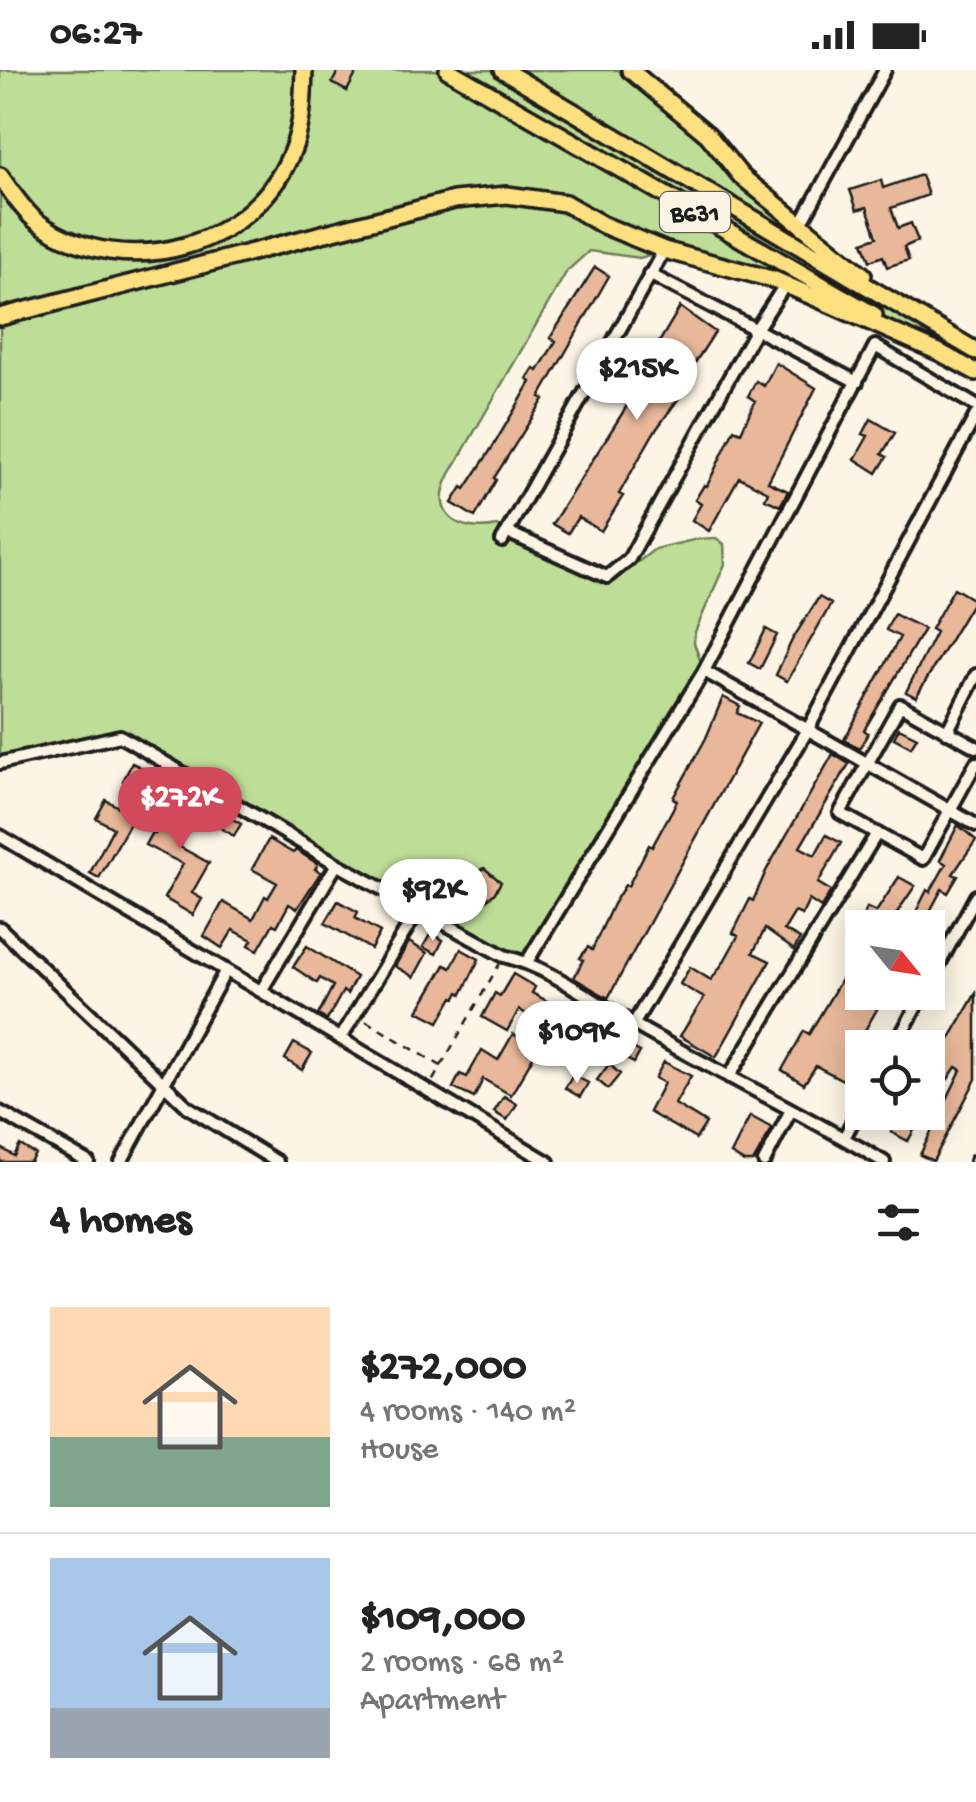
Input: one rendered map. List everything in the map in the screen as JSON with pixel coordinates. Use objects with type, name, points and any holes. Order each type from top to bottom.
[{"type":"main road","points":[[0,176],[35,220],[91,249],[125,254],[164,252],[202,241],[235,224],[263,199],[293,150],[300,124],[304,70]]},
{"type":"main road","name":"B631","points":[[448,70],[976,372]]},
{"type":"main road","name":"B631","points":[[503,70],[976,351]]},
{"type":"main road","points":[[630,70],[708,134],[742,176],[894,301]]},
{"type":"main road","points":[[0,317],[454,200],[507,195],[565,203],[603,225],[664,250],[786,285],[942,354]]},
{"type":"street","points":[[802,222],[885,70]]},
{"type":"street","points":[[664,250],[506,537],[607,577],[629,559],[755,331],[786,285]]},
{"type":"street","points":[[649,274],[857,382]]},
{"type":"street","points":[[527,962],[704,671],[875,346],[976,406]]},
{"type":"street","points":[[634,1025],[807,731],[976,416]]},
{"type":"street","points":[[704,671],[976,826]]},
{"type":"street","points":[[947,732],[976,675]]},
{"type":"street","points":[[976,747],[900,705],[840,812],[922,858],[976,764]]},
{"type":"street","points":[[0,764],[120,736],[337,864],[504,956],[527,962],[884,1162]]},
{"type":"street","points":[[729,1077],[877,833]]},
{"type":"street","points":[[0,836],[548,1162]]},
{"type":"street","points":[[261,991],[337,864]]},
{"type":"street","points":[[945,953],[976,896]]},
{"type":"street","points":[[342,1036],[420,907]]},
{"type":"street","points":[[0,928],[188,1107],[277,1162]]},
{"type":"street","points":[[121,1162],[226,970]]},
{"type":"street","points":[[764,1162],[791,1110]]},
{"type":"street","points":[[0,1112],[88,1162]]},
{"type":"street","points":[[844,1138],[848,1130]]},
{"type":"path","points":[[428,1088],[504,956]]},
{"type":"path","points":[[356,1015],[441,1066]]},
{"type":"green space","points":[[0,70],[630,70],[742,176],[894,301],[943,354],[775,280],[664,250],[640,258],[589,251],[567,271],[450,474],[444,488],[445,511],[460,524],[498,526],[606,577],[655,549],[698,539],[716,538],[724,544],[725,564],[695,632],[694,643],[704,671],[527,962],[504,956],[120,736],[0,763]]},
{"type":"building","points":[[339,70],[358,70],[347,91],[332,83]]},
{"type":"building","points":[[921,175],[928,195],[891,208],[898,228],[911,223],[918,241],[904,247],[909,260],[887,267],[883,256],[870,261],[863,242],[877,237],[867,207],[857,210],[850,190],[881,180],[883,188]]},
{"type":"building","points":[[595,267],[609,276],[475,517],[452,503],[492,448],[531,382],[527,379],[534,368],[538,371],[556,341],[550,338]]},
{"type":"building","points":[[680,307],[715,332],[676,392],[681,395],[653,434],[601,531],[578,517],[568,533],[552,524],[625,409],[636,388],[633,386]]},
{"type":"building","points":[[776,363],[816,388],[768,482],[788,491],[780,506],[765,499],[768,492],[739,477],[709,531],[692,520],[701,504],[695,500],[707,486],[734,429],[741,432],[755,401],[748,396],[756,381],[764,386]]},
{"type":"building","points":[[871,419],[895,433],[882,454],[887,457],[877,473],[855,459],[868,436],[863,434]]},
{"type":"building","points":[[954,588],[974,600],[916,697],[906,692],[936,632],[931,629]]},
{"type":"building","points":[[819,597],[831,604],[787,681],[776,675]]},
{"type":"building","points":[[894,614],[924,629],[864,730],[868,733],[860,748],[844,740],[900,637],[886,630]]},
{"type":"building","points":[[766,629],[777,635],[760,669],[749,663]]},
{"type":"building","points":[[723,697],[740,706],[737,713],[759,723],[608,998],[574,978],[583,960],[580,958],[588,947],[592,950],[613,904],[628,886],[649,845],[652,847]]},
{"type":"building","points":[[899,728],[917,737],[911,747],[894,738]]},
{"type":"building","points":[[833,754],[849,764],[800,847],[815,855],[826,835],[841,843],[818,883],[831,891],[821,908],[809,900],[802,915],[795,912],[784,930],[800,939],[794,950],[765,929],[753,953],[770,961],[716,1057],[680,1036],[704,998],[680,984],[690,967],[711,980],[723,963],[738,936],[733,933],[750,899],[753,901]]},
{"type":"building","points":[[132,763],[155,774],[147,792],[123,781]]},
{"type":"building","points":[[179,784],[194,793],[183,813],[195,820],[180,847],[209,863],[192,893],[202,899],[193,915],[164,898],[183,864],[145,845],[173,803],[169,801]]},
{"type":"building","points":[[106,800],[134,816],[99,878],[90,873],[113,828],[96,818]]},
{"type":"building","points":[[224,814],[241,824],[234,836],[217,826]]},
{"type":"building","points":[[958,825],[976,840],[953,874],[958,876],[948,893],[942,889],[931,910],[917,910],[946,864],[940,860]]},
{"type":"building","points":[[269,839],[293,853],[296,850],[318,864],[315,869],[321,872],[297,909],[289,904],[258,950],[249,945],[252,940],[233,930],[222,948],[204,936],[223,902],[253,919],[277,883],[252,869]]},
{"type":"building","points":[[484,868],[501,882],[494,894],[466,915],[449,892]]},
{"type":"building","points":[[899,877],[915,886],[899,910],[877,910]]},
{"type":"building","points":[[338,901],[358,912],[355,918],[380,932],[371,949],[325,923]]},
{"type":"building","points":[[431,933],[443,940],[436,954],[423,947]]},
{"type":"building","points":[[409,942],[427,953],[414,977],[395,966]]},
{"type":"building","points":[[307,946],[356,977],[327,1020],[318,1015],[333,986],[320,978],[317,983],[293,967]]},
{"type":"building","points":[[461,949],[479,959],[462,994],[453,997],[439,1022],[418,1011],[445,965],[451,968]]},
{"type":"building","points":[[845,973],[845,1010],[877,1010],[865,1030],[845,1030],[843,1080],[816,1066],[804,1084],[782,1070],[804,1031],[809,1034]]},
{"type":"building","points":[[513,974],[535,987],[532,993],[566,1011],[557,1030],[519,1010],[507,1031],[482,1017],[495,993],[500,996]]},
{"type":"building","points":[[976,993],[976,1079],[933,1161],[920,1155],[932,1130],[945,1130],[945,1103],[961,1070],[956,1067],[945,1078],[945,1047]]},
{"type":"building","points":[[513,1034],[538,1048],[511,1095],[483,1079],[474,1098],[453,1088],[460,1074],[467,1077],[482,1050],[498,1060]]},
{"type":"building","points":[[614,1038],[640,1052],[634,1063],[608,1049]]},
{"type":"building","points":[[294,1043],[312,1053],[302,1070],[285,1059]]},
{"type":"building","points":[[664,1062],[691,1076],[675,1104],[706,1123],[696,1139],[649,1112],[664,1083],[655,1078]]},
{"type":"building","points":[[609,1064],[620,1074],[608,1089],[597,1080]]},
{"type":"building","points":[[573,1075],[588,1083],[580,1097],[565,1088]]},
{"type":"building","points":[[504,1096],[517,1104],[507,1120],[494,1112]]},
{"type":"building","points":[[750,1116],[772,1128],[753,1162],[744,1162],[731,1154]]},
{"type":"building","points":[[892,1130],[914,1130],[908,1141]]},
{"type":"building","points":[[20,1145],[35,1154],[30,1162],[0,1162],[0,1147],[14,1156]]}]
